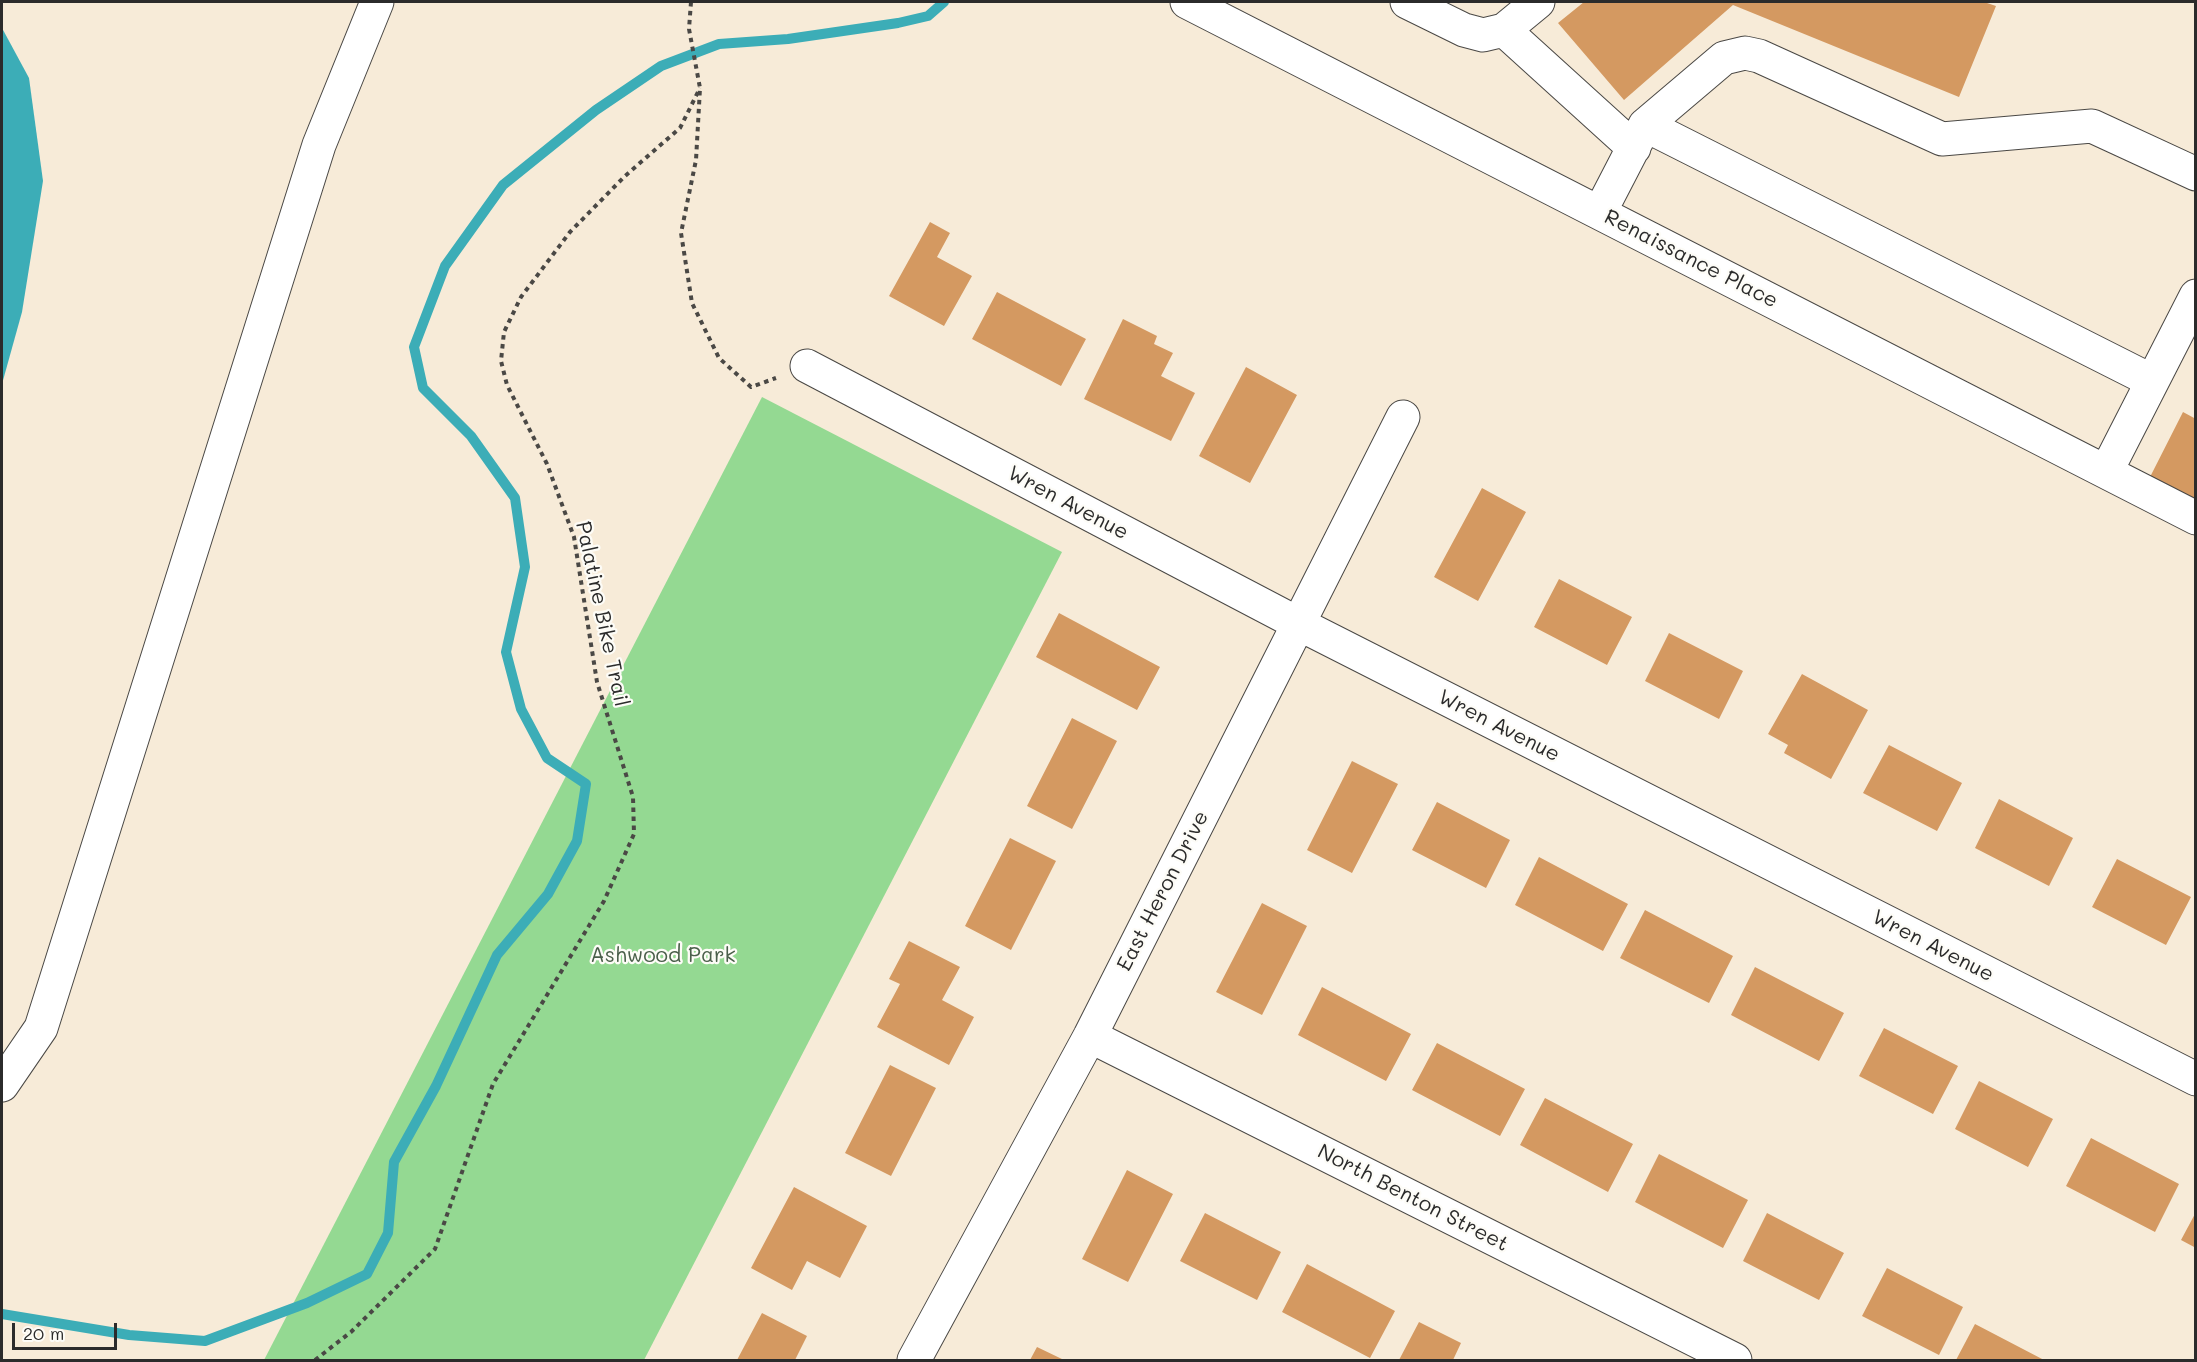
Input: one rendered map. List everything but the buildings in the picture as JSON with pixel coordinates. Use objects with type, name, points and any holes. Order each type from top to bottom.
[{"type":"street","points":[[2,1085],[41,1028],[319,145],[376,2]]},
{"type":"street","name":"Renaissance Place","points":[[1187,2],[2196,518]]},
{"type":"street","points":[[1407,2],[1464,30],[1483,35],[1504,30],[1538,2]]},
{"type":"street","points":[[1504,30],[1646,128],[2152,381]]},
{"type":"street","points":[[1600,212],[1646,128],[1724,58],[1745,53],[1773,62],[1942,139],[2092,126],[2196,174]]},
{"type":"street","points":[[2106,472],[2196,296]]},
{"type":"street","name":"Wren Avenue","points":[[807,366],[1297,623],[2196,1079]]},
{"type":"street","name":"East Heron Drive","points":[[914,1360],[1090,1036],[1403,417]]},
{"type":"street","name":"North Benton Street","points":[[1090,1036],[1735,1360]]},
{"type":"path","points":[[691,2],[689,29],[700,88],[696,160],[681,233],[692,303],[719,358],[752,387],[807,366]]},
{"type":"path","name":"Palatine Bike Trail","points":[[315,1360],[351,1332],[435,1249],[493,1084],[604,901],[634,834],[633,797],[597,682],[574,537],[547,464],[507,385],[501,361],[504,332],[521,297],[570,232],[625,176],[680,128],[700,88]]},
{"type":"green space","name":"Ashwood Park","points":[[762,397],[1062,552],[644,1360],[264,1360]]},
{"type":"water","points":[[2,28],[29,78],[43,181],[22,312],[2,384]]},
{"type":"waterway","points":[[2,1314],[129,1335],[205,1341],[307,1303],[367,1274],[388,1233],[394,1162],[436,1086],[497,955],[548,894],[577,841],[586,784],[547,758],[521,709],[506,652],[525,567],[515,498],[471,436],[423,388],[414,347],[445,266],[503,185],[596,110],[661,66],[719,44],[788,39],[898,23],[928,16],[944,2]]}]
